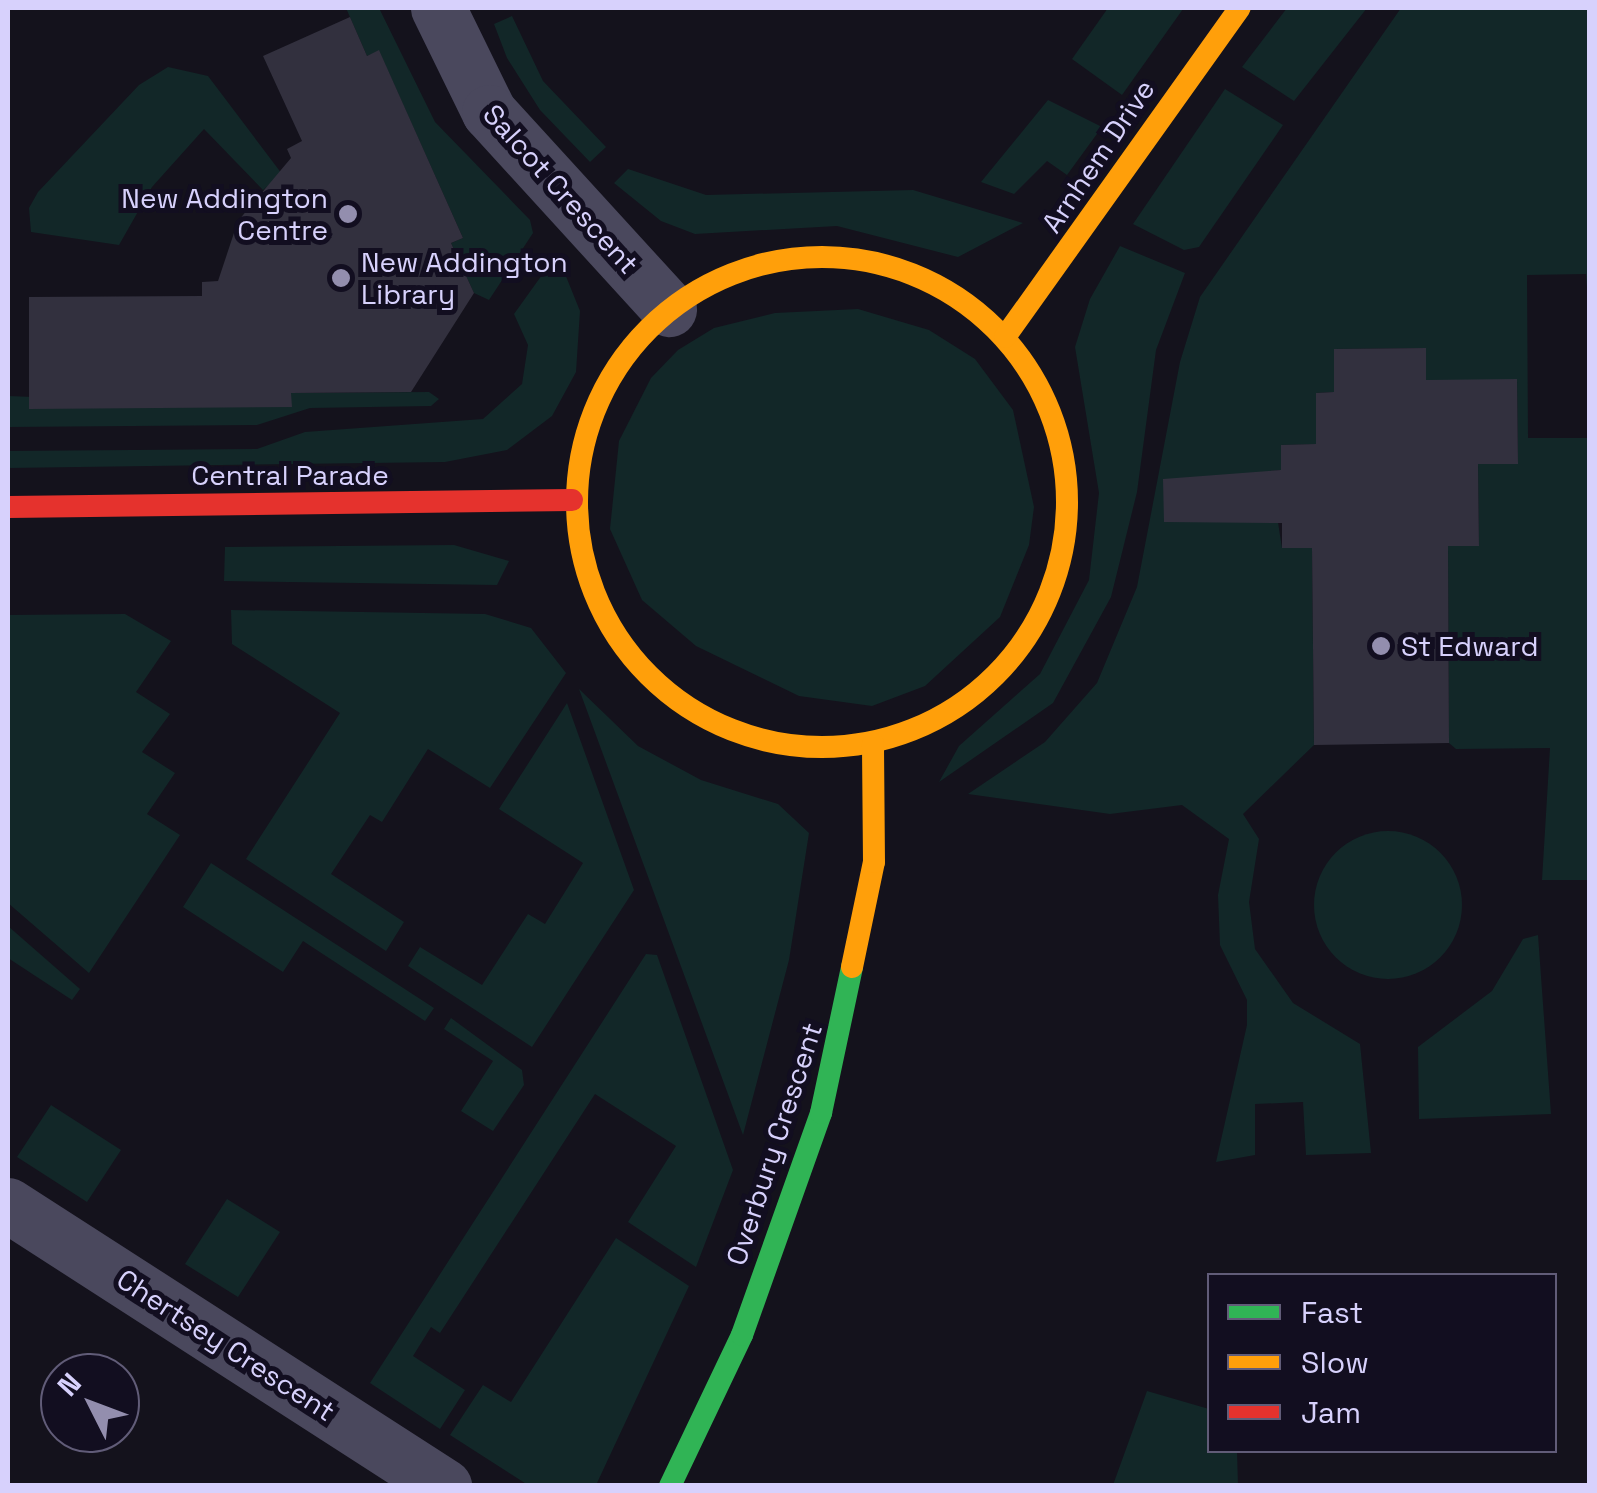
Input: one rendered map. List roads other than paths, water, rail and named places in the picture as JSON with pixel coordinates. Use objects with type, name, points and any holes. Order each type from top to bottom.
[{"type":"street","name":"Salcot Crescent","points":[[438,8],[489,112],[669,310]]},
{"type":"street","name":"Arnhem Drive","points":[[1005,337],[1240,8]]},
{"type":"street","points":[[838,258],[910,276],[1005,337],[1058,434],[1068,507],[1058,576],[992,679],[924,725],[873,744],[797,747],[721,724],[652,676],[590,584],[572,500],[599,400],[669,310],[760,266],[838,258]]},
{"type":"street","name":"Central Parade","points":[[8,508],[572,500]]},
{"type":"street","name":"Overbury Crescent","points":[[670,1486],[742,1335],[842,1036],[877,837],[873,744]]},
{"type":"street","name":"Chertsey Crescent","points":[[8,1204],[444,1486]]},
{"type":"place","name":"New Addington Centre","points":[[348,214]]},
{"type":"place","name":"New Addington Library","points":[[341,278]]},
{"type":"place","name":"St Edward","points":[[1381,646]]}]
